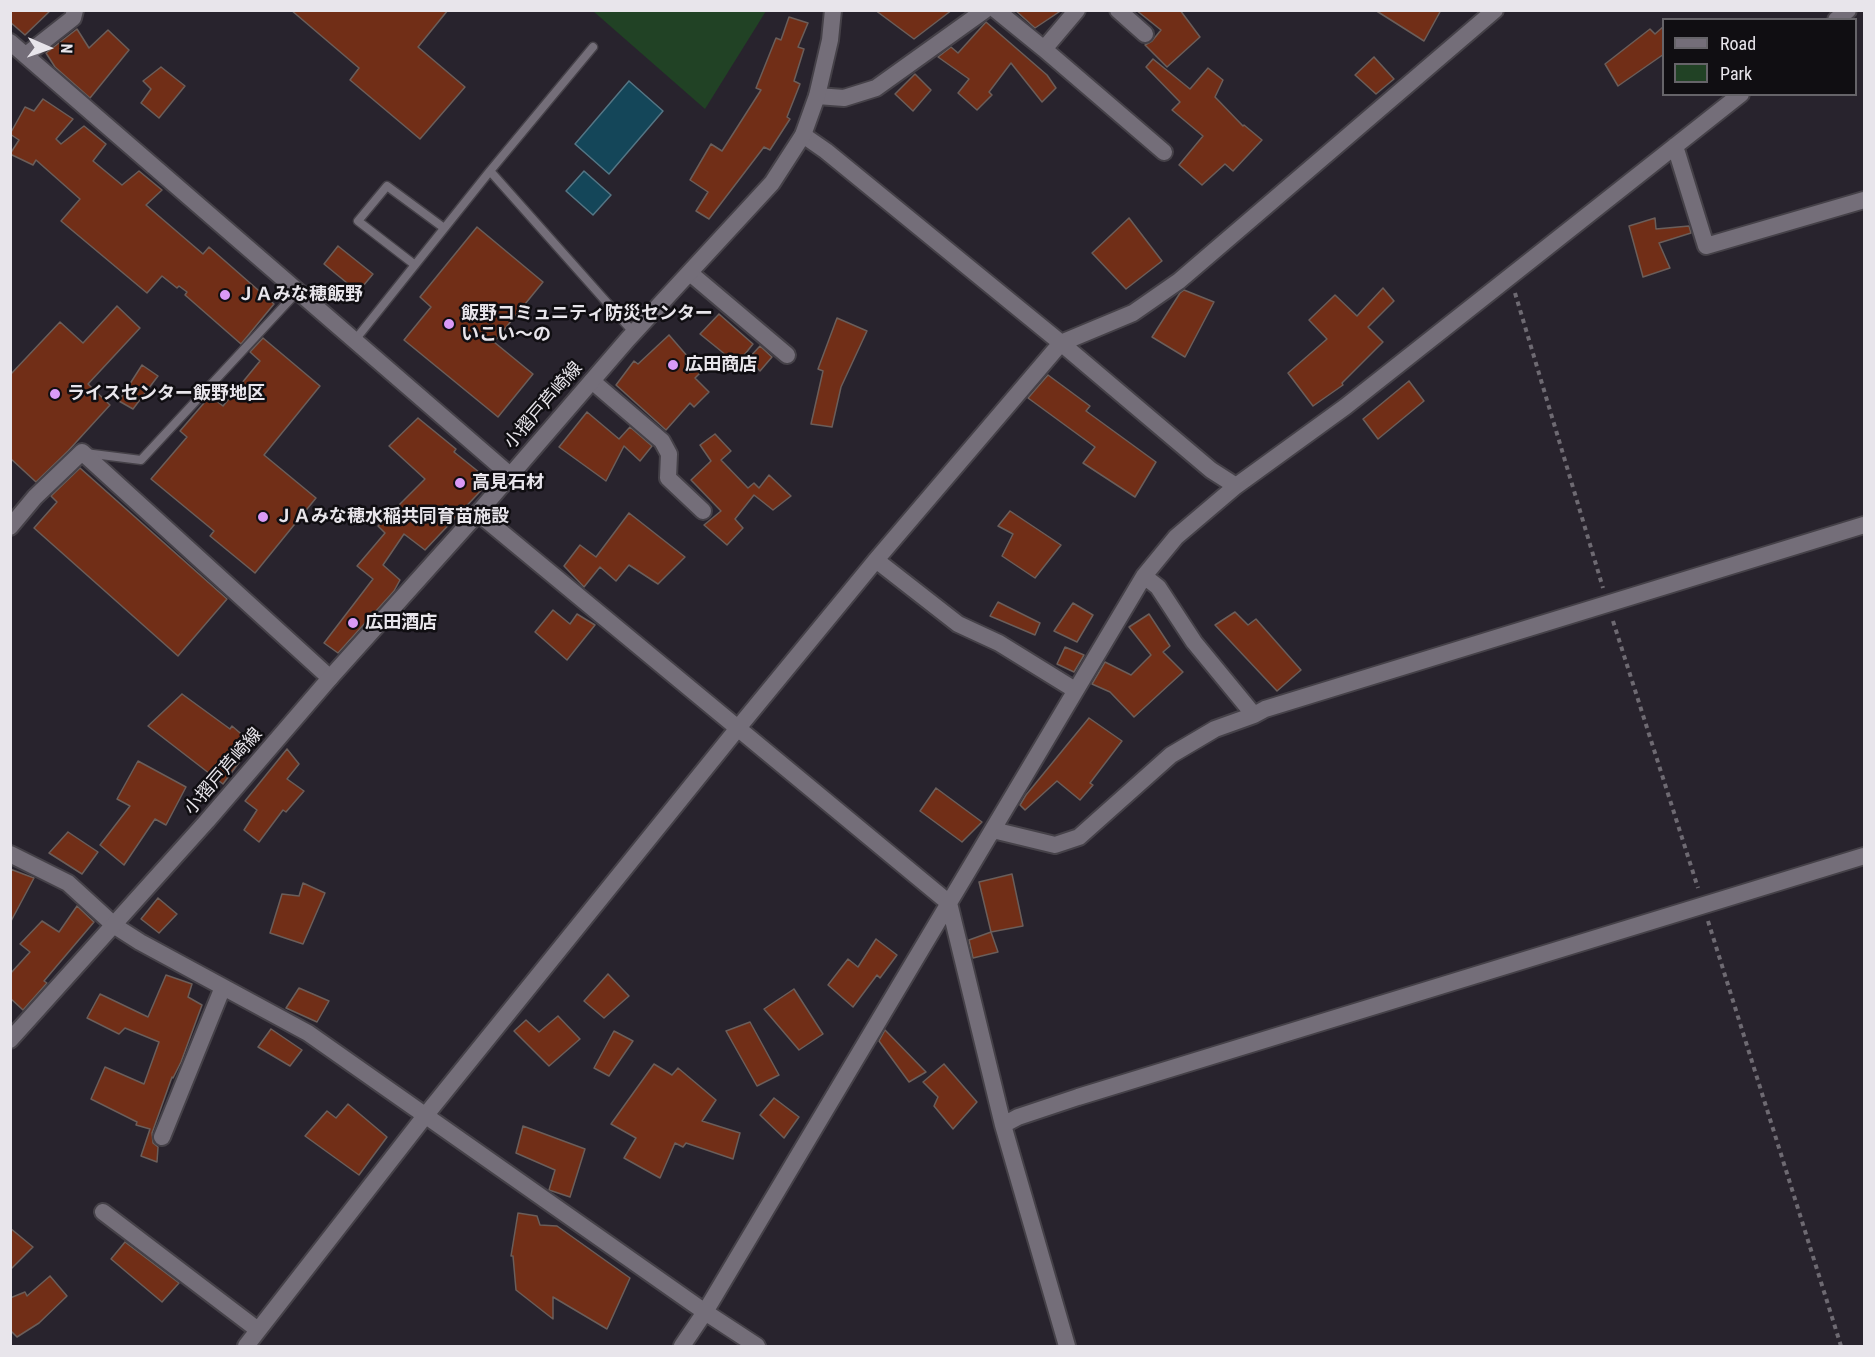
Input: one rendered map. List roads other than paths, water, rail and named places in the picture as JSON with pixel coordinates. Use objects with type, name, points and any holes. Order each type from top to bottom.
[{"type":"street","points":[[26,55],[73,18],[75,10]]},
{"type":"street","name":"小摺戸芦崎線","points":[[10,1040],[115,926],[634,333],[772,183],[803,135],[817,96],[830,40],[833,10]]},
{"type":"street","points":[[817,96],[844,98],[876,88],[985,10]]},
{"type":"street","points":[[996,10],[1164,152]]},
{"type":"street","points":[[1044,49],[1077,10]]},
{"type":"street","points":[[1118,10],[1145,34]]},
{"type":"street","points":[[246,1347],[425,1116],[738,728],[876,560],[1061,343],[1133,313],[1179,281],[1495,10]]},
{"type":"street","points":[[10,42],[510,475]]},
{"type":"street","points":[[682,1347],[1144,576],[1176,537],[1236,486],[1345,407],[1738,96]]},
{"type":"street","points":[[803,135],[1061,343],[1211,470],[1236,486]]},
{"type":"street","points":[[1675,146],[1706,246],[1864,200]]},
{"type":"street","points":[[690,273],[787,355]]},
{"type":"street","points":[[592,381],[662,441],[669,454],[668,478],[703,511]]},
{"type":"street","points":[[10,527],[35,497],[82,452],[330,678]]},
{"type":"street","points":[[478,513],[949,903],[1003,1125],[1068,1347]]},
{"type":"street","points":[[993,830],[1055,845],[1079,837],[1171,755],[1215,729],[1265,709],[1864,525]]},
{"type":"street","points":[[876,560],[958,624],[999,643],[1075,690]]},
{"type":"street","points":[[1144,576],[1158,587],[1194,642],[1254,715]]},
{"type":"street","points":[[10,854],[68,883],[115,926],[140,942],[308,1033],[757,1347]]},
{"type":"street","points":[[1003,1125],[1017,1117],[1078,1096],[1864,856]]},
{"type":"street","points":[[162,1137],[223,987]]},
{"type":"street","points":[[103,1212],[258,1330]]},
{"type":"lane","points":[[355,340],[593,47]]},
{"type":"lane","points":[[490,171],[634,333]]},
{"type":"lane","points":[[415,265],[358,221],[387,186],[444,228]]},
{"type":"lane","points":[[82,452],[141,460],[298,291]]},
{"type":"water","points":[[629,81],[663,111],[609,174],[575,144]]},
{"type":"water","points":[[584,171],[611,195],[593,215],[566,191]]},
{"type":"place","name":"ＪＡみな穂飯野","points":[[225,295]]},
{"type":"place","name":"飯野コミュニティ防災センター いこい～の","points":[[449,324]]},
{"type":"place","name":"広田商店","points":[[673,365]]},
{"type":"place","name":"ライスセンター飯野地区","points":[[55,394]]},
{"type":"place","name":"高見石材","points":[[460,483]]},
{"type":"place","name":"ＪＡみな穂水稲共同育苗施設","points":[[263,517]]},
{"type":"place","name":"広田酒店","points":[[353,623]]}]
